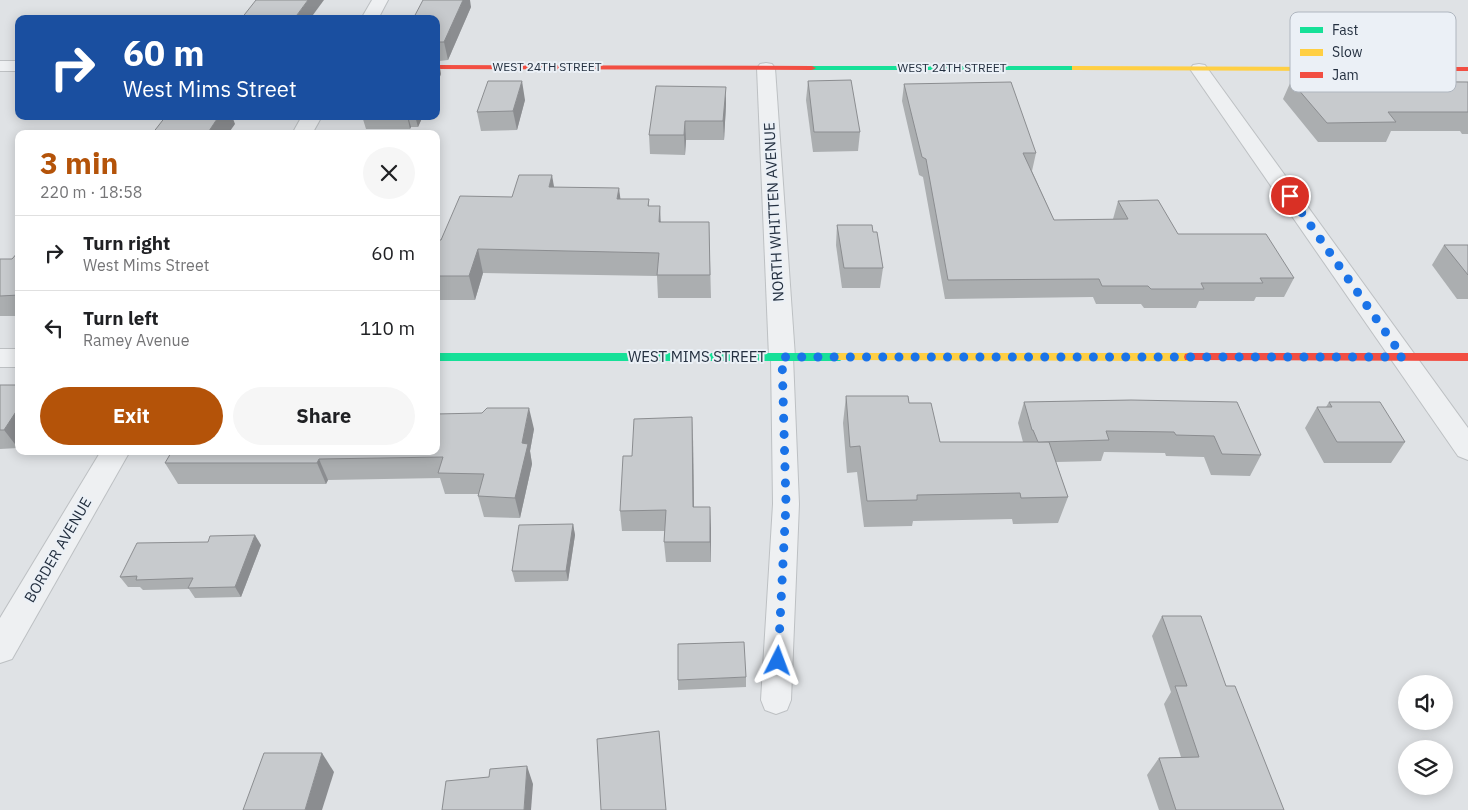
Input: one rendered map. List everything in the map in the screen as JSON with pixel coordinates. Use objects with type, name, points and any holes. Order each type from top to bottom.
[{"type":"street","points":[[371,15],[380,0]]},
{"type":"street","points":[[0,66],[15,66]]},
{"type":"street","name":"WEST 24TH STREET","points":[[440,67],[1290,68]]},
{"type":"street","name":"NORTH WHITTEN AVENUE","points":[[766,68],[782,357]]},
{"type":"street","points":[[1198,68],[1468,449]]},
{"type":"street","name":"WEST MIMS STREET","points":[[440,357],[1468,357]]},
{"type":"street","points":[[0,358],[15,358]]},
{"type":"street","name":"BORDER AVENUE","points":[[0,648],[114,455]]},
{"type":"lane","points":[[776,700],[786,504],[782,357]]},
{"type":"building","points":[[256,0],[308,0],[297,15],[244,15]]},
{"type":"building","points":[[423,0],[463,0],[444,42],[440,42],[440,15],[415,15]]},
{"type":"building","points":[[851,80],[860,132],[814,132],[808,81]]},
{"type":"building","points":[[488,81],[522,81],[513,111],[477,112]]},
{"type":"building","points":[[1011,82],[1036,153],[1023,153],[1054,220],[1128,219],[1118,201],[1158,200],[1178,234],[1266,234],[1294,278],[1260,278],[1263,283],[1201,283],[1204,289],[1151,289],[1148,286],[1102,286],[1099,279],[948,280],[926,159],[922,157],[904,84]]},
{"type":"building","points":[[1456,82],[1468,82],[1468,112],[1388,112],[1396,122],[1327,123],[1300,92],[1456,92]]},
{"type":"building","points":[[656,86],[726,87],[723,121],[685,121],[684,135],[649,135]]},
{"type":"building","points":[[163,120],[216,120],[210,130],[155,130]]},
{"type":"building","points":[[519,175],[552,175],[549,187],[619,188],[617,199],[649,199],[648,206],[660,206],[659,222],[709,222],[710,275],[657,275],[659,253],[478,249],[469,276],[440,276],[440,240],[460,196],[512,197]]},
{"type":"building","points":[[837,225],[872,225],[873,232],[877,232],[883,268],[844,268]]},
{"type":"building","points":[[1444,245],[1468,245],[1468,275]]},
{"type":"building","points":[[15,256],[15,295],[0,296],[0,259],[12,259]]},
{"type":"building","points":[[0,385],[15,385],[15,413],[4,430],[0,430]]},
{"type":"building","points":[[846,396],[908,396],[909,403],[931,403],[940,442],[1049,442],[1068,497],[1021,498],[1020,493],[917,495],[917,500],[867,501],[860,446],[850,447]]},
{"type":"building","points":[[1131,400],[1237,402],[1261,455],[1222,454],[1214,436],[1176,435],[1174,432],[1106,431],[1109,440],[1038,442],[1032,430],[1024,402]]},
{"type":"building","points":[[1329,402],[1380,402],[1405,442],[1337,442],[1317,407],[1332,407]]},
{"type":"building","points":[[487,408],[529,408],[522,443],[528,444],[515,498],[478,496],[484,474],[438,473],[443,457],[319,459],[317,463],[165,463],[170,455],[440,455],[440,414],[482,413]]},
{"type":"building","points":[[692,417],[693,507],[710,507],[710,542],[664,542],[666,510],[620,511],[623,456],[632,456],[634,419]]},
{"type":"building","points":[[573,524],[566,571],[512,571],[519,525]]},
{"type":"building","points":[[255,535],[235,587],[188,588],[193,578],[136,580],[137,576],[120,577],[137,543],[208,542],[210,536]]},
{"type":"building","points":[[1162,616],[1201,616],[1226,686],[1235,686],[1284,810],[1176,810],[1159,758],[1199,757],[1175,686],[1187,686]]},
{"type":"building","points":[[744,642],[746,677],[678,680],[678,644]]},
{"type":"building","points":[[659,731],[666,810],[601,810],[597,739]]},
{"type":"building","points":[[264,753],[322,753],[305,810],[243,810]]},
{"type":"building","points":[[527,766],[524,810],[442,810],[446,781],[489,777],[490,769]]},
{"type":"traffic: fast","points":[[812,68],[1075,68]]},
{"type":"traffic: fast","points":[[440,357],[840,357]]},
{"type":"traffic: slow","points":[[1075,68],[1290,69]]},
{"type":"traffic: slow","points":[[840,357],[1189,357]]},
{"type":"traffic: jam","points":[[440,67],[812,68]]},
{"type":"traffic: jam","points":[[1456,69],[1468,69]]},
{"type":"traffic: jam","points":[[1189,357],[1468,357]]},
{"type":"route","points":[[778,661],[786,504],[782,357],[1403,357],[1290,196]]}]
